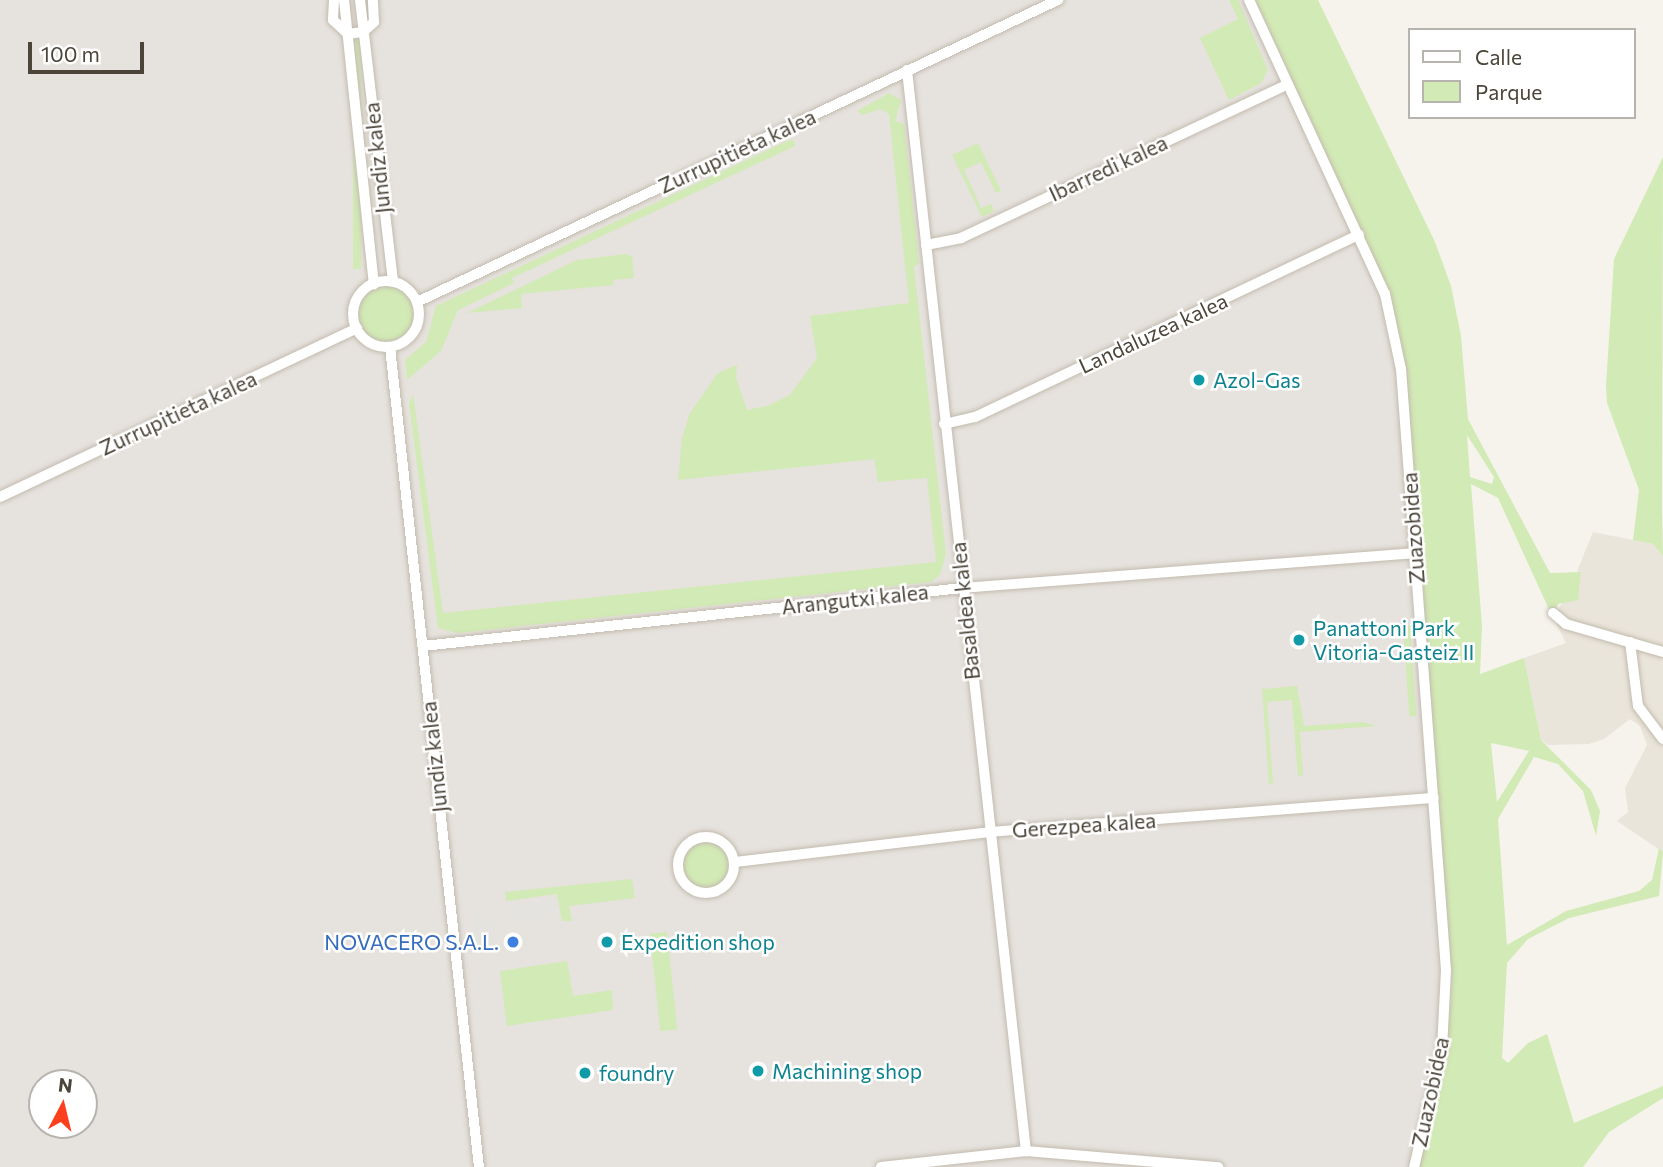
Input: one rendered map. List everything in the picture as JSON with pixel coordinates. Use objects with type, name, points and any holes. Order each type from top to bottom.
[{"type":"street","name":"Jundiz kalea","points":[[334,0],[333,20],[348,34]]},
{"type":"street","name":"Jundiz kalea","points":[[344,0],[374,284]]},
{"type":"street","name":"Jundiz kalea","points":[[360,0],[393,282]]},
{"type":"street","name":"Jundiz kalea","points":[[363,32],[374,22],[374,0]]},
{"type":"street","name":"Zurrupitieta kalea","points":[[417,303],[1058,0]]},
{"type":"street","name":"Zuazobidea","points":[[1249,0],[1359,235],[1395,332],[1434,798],[1446,1012],[1434,1089],[1414,1167]]},
{"type":"street","points":[[348,34],[363,32]]},
{"type":"street","name":"Basaldea kalea","points":[[907,71],[1026,1151]]},
{"type":"street","name":"Ibarredi kalea","points":[[926,246],[961,238],[1288,83]]},
{"type":"street","name":"Landaluzea kalea","points":[[944,424],[975,417],[1359,235]]},
{"type":"street","points":[[393,282],[408,289],[417,303],[415,331],[390,347],[374,345],[357,328],[357,299],[374,284],[393,282]]},
{"type":"street","name":"Zurrupitieta kalea","points":[[0,497],[357,328]]},
{"type":"street","name":"Jundiz kalea","points":[[390,347],[479,1167]]},
{"type":"street","name":"Arangutxi kalea","points":[[423,646],[962,588],[1415,553]]},
{"type":"street","points":[[1553,612],[1566,624],[1663,652]]},
{"type":"street","points":[[1630,642],[1638,706],[1663,739]]},
{"type":"street","name":"Gerezpea kalea","points":[[734,862],[989,832],[1434,798]]},
{"type":"street","points":[[706,837],[725,844],[734,862],[729,882],[712,893],[692,889],[679,873],[681,853],[696,839],[706,837]]},
{"type":"street","points":[[881,1167],[1026,1151],[1218,1167]]},
{"type":"shaded area","points":[[0,0],[1255,0],[1383,279],[1406,371],[1452,981],[1446,1053],[1418,1167],[0,1167]]},
{"type":"shaded area","points":[[1593,532],[1653,544],[1663,556],[1663,852],[1617,821],[1628,812],[1625,788],[1647,745],[1640,726],[1630,719],[1604,739],[1589,744],[1548,745],[1541,740],[1524,658],[1566,643],[1553,618],[1581,573],[1577,571]]},
{"type":"shaded area","points":[[554,898],[557,917],[511,924],[508,905]]},
{"type":"shaded area","points":[[490,904],[495,943],[475,945],[470,906]]},
{"type":"green space","points":[[1229,0],[1238,0],[1268,70],[1261,83],[1229,100],[1200,38],[1238,19]]},
{"type":"green space","points":[[1255,0],[1318,0],[1435,242],[1451,286],[1461,336],[1468,419],[1550,573],[1581,572],[1578,600],[1558,604],[1553,618],[1498,498],[1471,484],[1482,626],[1480,674],[1524,658],[1541,740],[1591,790],[1600,811],[1596,836],[1583,791],[1558,764],[1534,757],[1498,819],[1507,945],[1566,911],[1639,891],[1652,880],[1659,848],[1663,852],[1659,896],[1569,918],[1528,939],[1507,963],[1502,1058],[1508,1063],[1528,1043],[1547,1034],[1574,1123],[1663,1086],[1663,1098],[1609,1132],[1583,1167],[1418,1167],[1446,1053],[1452,981],[1406,371],[1383,279]],"holes":[[[1467,435],[1494,477],[1492,484],[1470,477]],[[1491,743],[1529,751],[1497,802]]]},
{"type":"green space","points":[[353,39],[361,39],[361,269],[353,269]]},
{"type":"green space","points":[[889,93],[901,100],[895,121],[904,124],[919,263],[914,267],[946,554],[940,575],[931,582],[458,633],[438,628],[409,403],[413,394],[443,613],[936,562],[927,478],[878,482],[874,459],[678,480],[682,438],[690,413],[718,373],[737,365],[736,378],[747,410],[767,406],[790,395],[817,358],[810,316],[909,303],[889,114],[880,109],[863,115],[857,111]]},
{"type":"green space","points":[[789,140],[794,141],[795,146],[512,278],[514,283],[458,310],[441,351],[407,380],[405,360],[426,342],[436,306]]},
{"type":"green space","points":[[978,143],[1001,191],[996,193],[981,162],[964,170],[981,208],[991,204],[994,211],[982,217],[952,155]]},
{"type":"green space","points":[[1663,157],[1663,556],[1653,544],[1633,540],[1639,490],[1607,403],[1606,386],[1614,259]]},
{"type":"green space","points":[[626,254],[632,256],[634,278],[613,280],[614,285],[521,294],[522,308],[467,313],[577,260]]},
{"type":"green space","points":[[386,286],[397,288],[406,294],[412,303],[412,325],[406,334],[397,340],[386,342],[375,340],[366,334],[360,325],[358,314],[360,303],[366,294],[375,288]]},
{"type":"green space","points":[[1403,625],[1410,625],[1416,716],[1409,716]]},
{"type":"green space","points":[[1297,686],[1304,726],[1363,722],[1376,726],[1300,732],[1303,775],[1298,776],[1292,700],[1267,702],[1273,784],[1269,784],[1262,689]]},
{"type":"green space","points":[[706,843],[722,850],[729,866],[722,882],[706,889],[690,882],[683,866],[690,850]]},
{"type":"green space","points":[[632,879],[635,898],[569,906],[572,921],[562,921],[557,894],[506,901],[505,892]]},
{"type":"green space","points":[[667,932],[677,1029],[660,1031],[650,934]]},
{"type":"green space","points":[[567,961],[573,996],[612,990],[613,1010],[507,1026],[500,971]]},
{"type":"place","name":"Azol-Gas","points":[[1199,380]]},
{"type":"place","name":"Panattoni Park Vitoria-Gasteiz II","points":[[1299,640]]},
{"type":"place","name":"NOVACERO S.A.L.","points":[[513,942]]},
{"type":"place","name":"Expedition shop","points":[[607,942]]},
{"type":"place","name":"Machining shop","points":[[758,1071]]},
{"type":"place","name":"foundry","points":[[585,1073]]}]
